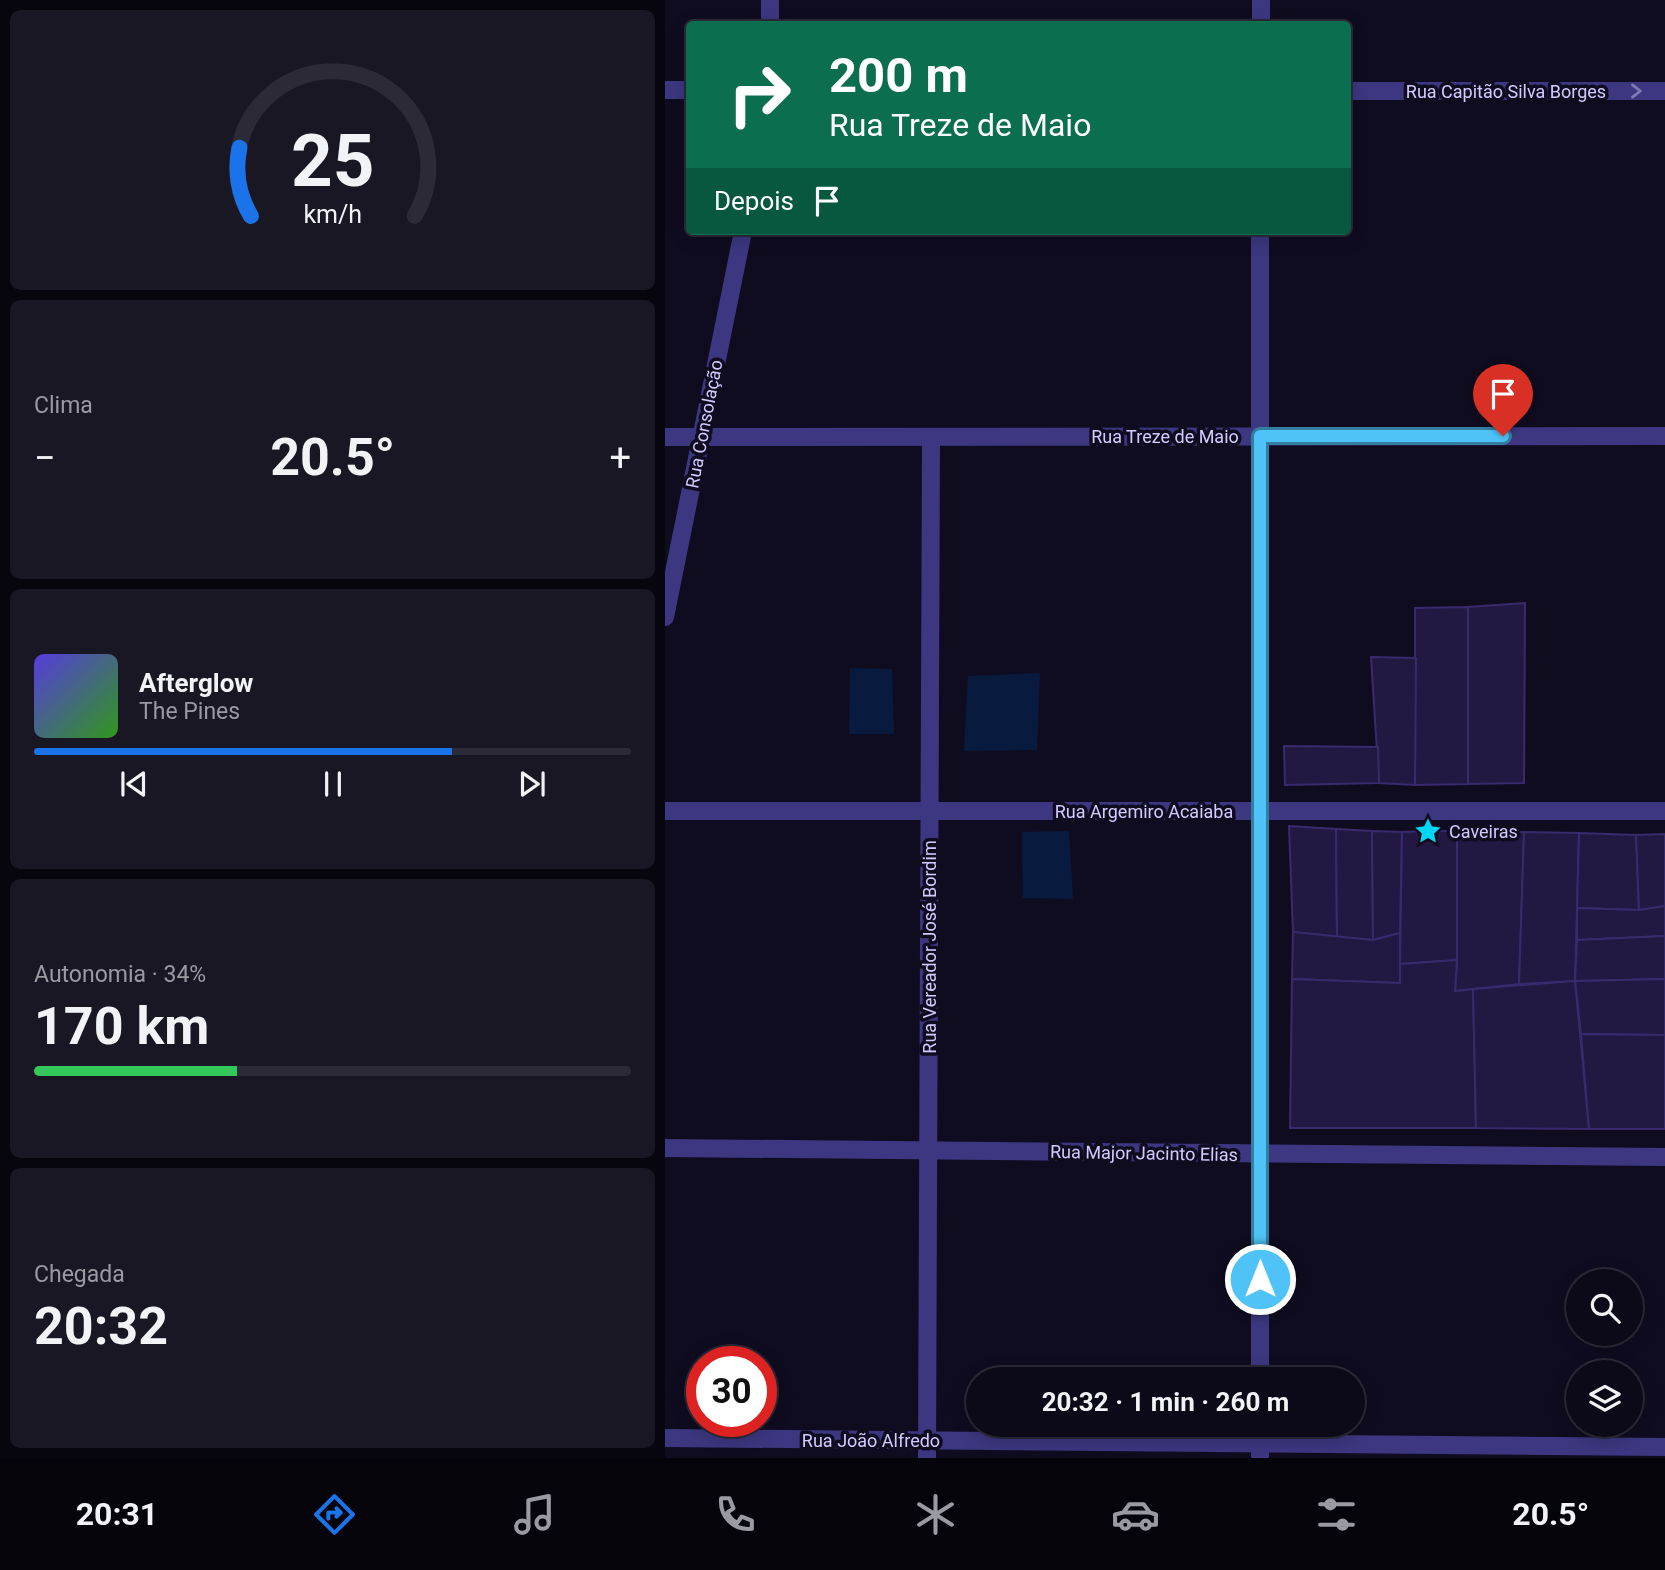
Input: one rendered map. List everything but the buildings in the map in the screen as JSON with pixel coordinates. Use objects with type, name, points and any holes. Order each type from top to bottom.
[{"type":"street","points":[[770,0],[770,21]]},
{"type":"street","points":[[1261,0],[1261,21]]},
{"type":"street","points":[[665,90],[686,90]]},
{"type":"street","name":"Rua Capitão Silva Borges","points":[[1351,91],[1665,91]]},
{"type":"street","name":"Rua Consolação","points":[[665,617],[742,235]]},
{"type":"street","points":[[1260,1367],[1261,235]]},
{"type":"street","name":"Rua Vereador José Bordim","points":[[927,1449],[931,436]]},
{"type":"street","name":"Rua Treze de Maio","points":[[665,437],[1665,436]]},
{"type":"street","name":"Rua Argemiro Acaiaba","points":[[665,811],[1665,811]]},
{"type":"street","name":"Rua Major Jacinto Elias","points":[[665,1148],[1665,1157]]},
{"type":"street","name":"Rua João Alfredo","points":[[665,1438],[927,1449],[1665,1447]]},
{"type":"water","points":[[850,668],[892,669],[894,734],[849,734]]},
{"type":"water","points":[[1040,673],[1037,750],[964,751],[968,676]]},
{"type":"water","points":[[1069,831],[1073,899],[1023,898],[1022,832]]},
{"type":"place","name":"Caveiras","points":[[1428,831]]},
{"type":"route","points":[[1260,1279],[1260,436],[1503,436]]}]
